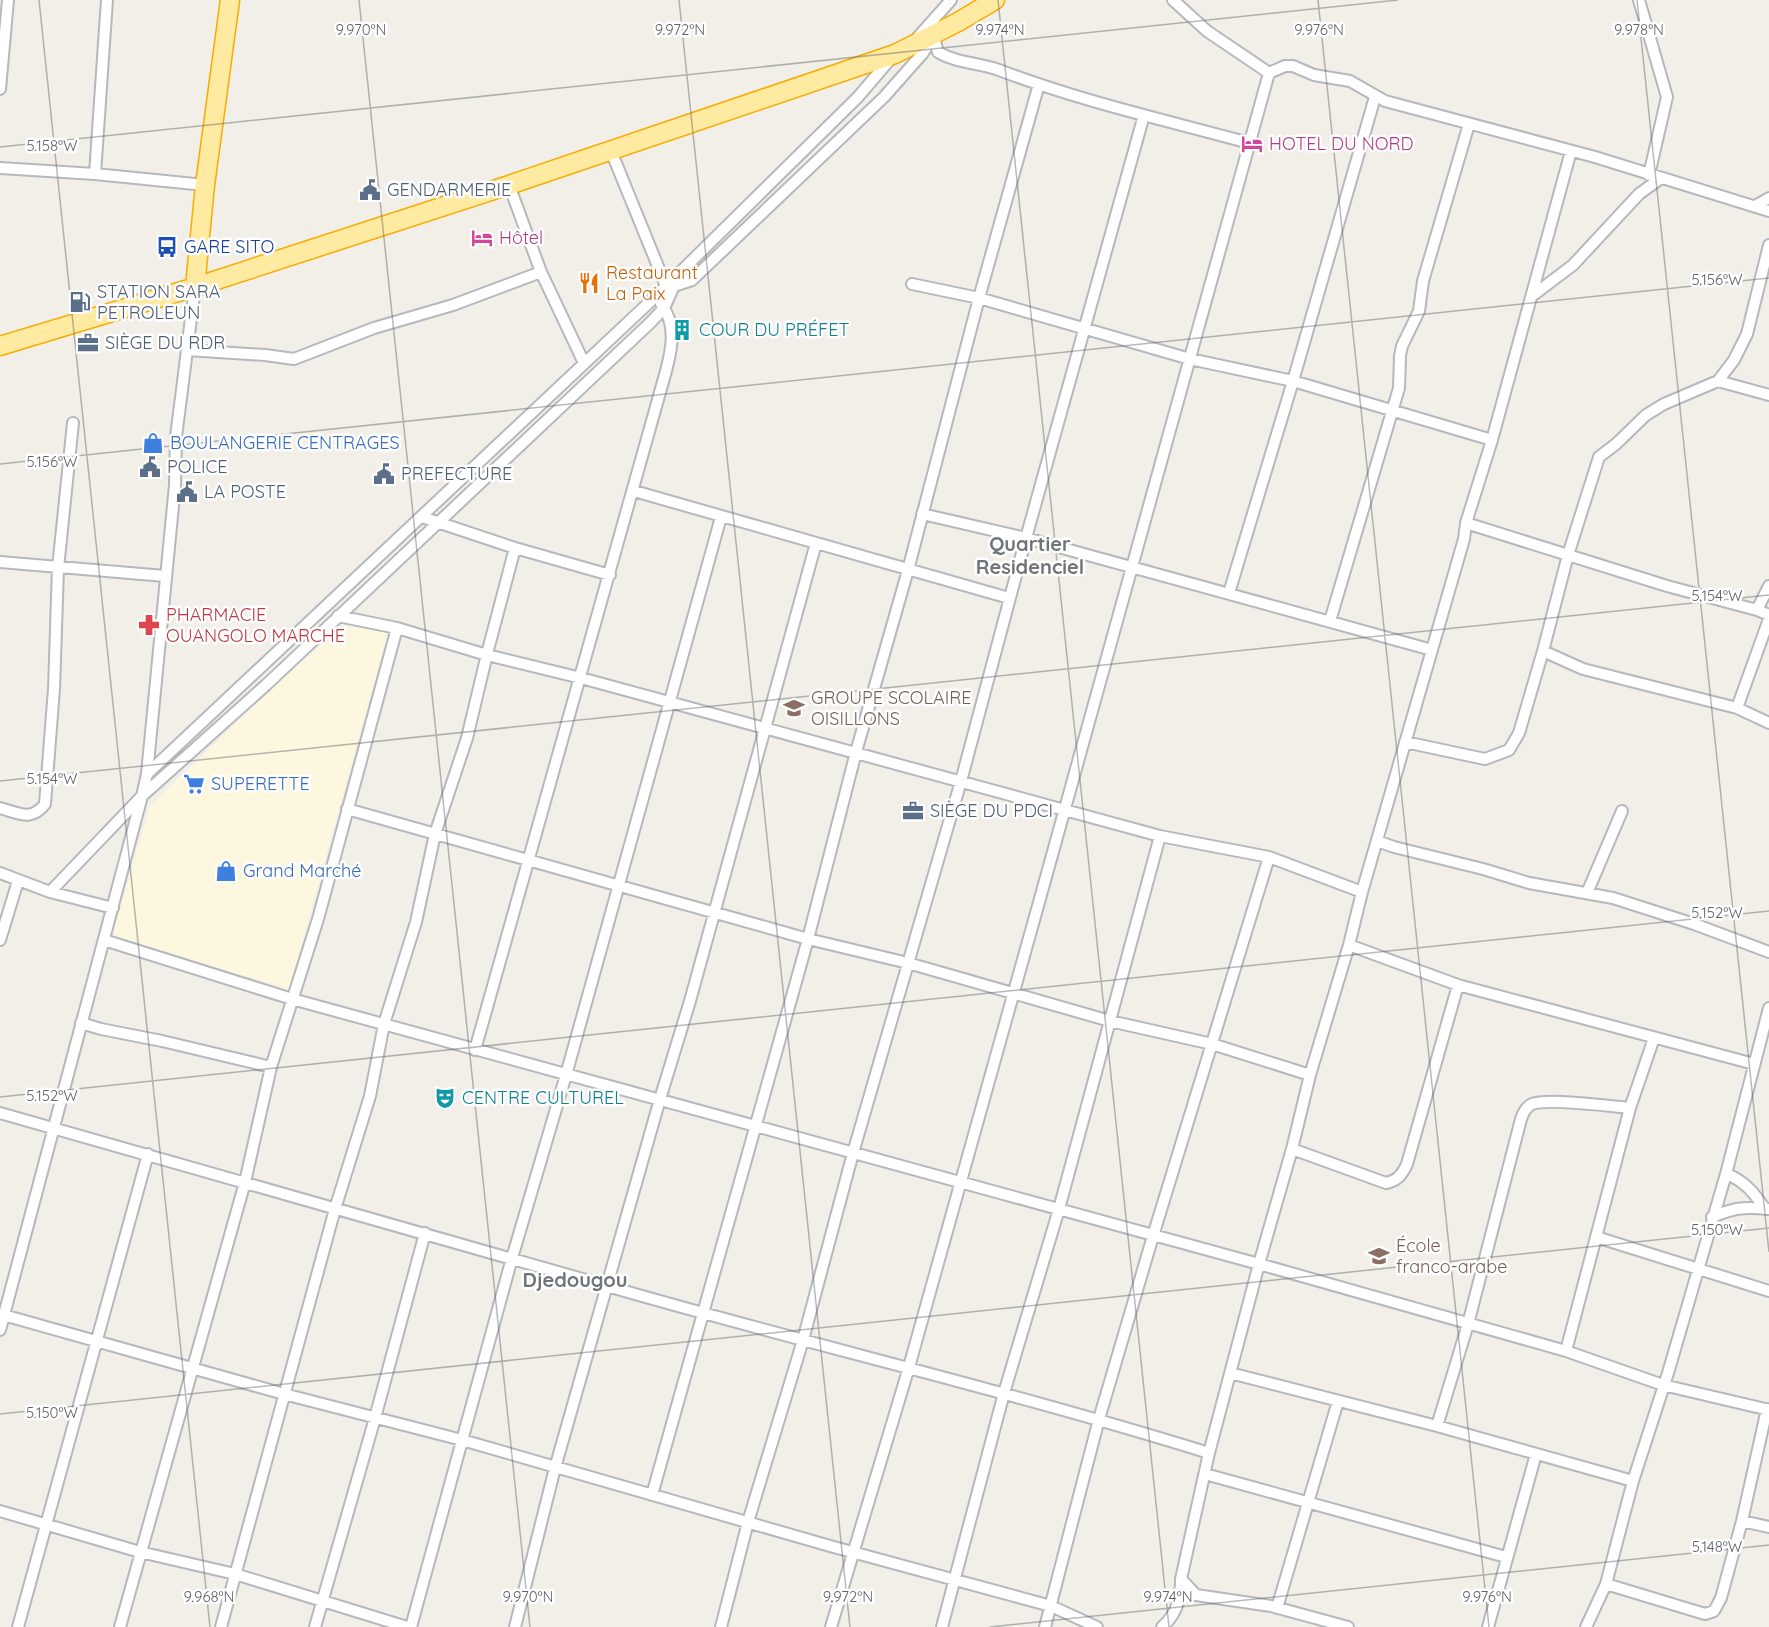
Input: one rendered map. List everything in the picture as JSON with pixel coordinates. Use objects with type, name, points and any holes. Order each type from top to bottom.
[{"type":"highway","points":[[195,287],[205,185],[230,0]]},
{"type":"highway","points":[[0,346],[195,287],[509,185],[902,50],[995,0]]},
{"type":"street","points":[[0,89],[8,0]]},
{"type":"street","points":[[94,174],[107,0]]},
{"type":"street","points":[[147,774],[655,297],[851,104],[951,0]]},
{"type":"street","points":[[1173,0],[1207,32],[1269,73]]},
{"type":"street","points":[[1639,0],[1667,97],[1649,174]]},
{"type":"street","points":[[933,35],[938,52],[946,57],[1249,143]]},
{"type":"street","points":[[50,892],[142,796],[266,686],[664,308],[674,286],[692,280],[884,97],[923,53],[933,35]]},
{"type":"street","points":[[1269,73],[1285,66],[1293,66],[1314,75],[1350,81],[1375,97],[1400,106],[1571,151],[1769,212]]},
{"type":"street","points":[[831,1627],[909,1367],[1269,73]]},
{"type":"street","points":[[652,1495],[808,939],[856,752],[908,570],[979,298],[1039,84]]},
{"type":"street","points":[[1228,594],[1293,381],[1375,97]]},
{"type":"street","points":[[722,1627],[748,1522],[803,1340],[853,1153],[961,781],[1009,598],[1144,115]]},
{"type":"street","points":[[1330,621],[1393,411],[1399,388],[1402,346],[1419,311],[1423,281],[1469,124]]},
{"type":"street","points":[[611,151],[666,286]]},
{"type":"street","points":[[1162,1627],[1174,1614],[1181,1594],[1181,1579],[1209,1453],[1259,1264],[1362,892],[1464,539],[1466,523],[1492,440],[1571,151]]},
{"type":"street","points":[[0,168],[205,185]]},
{"type":"street","points":[[1532,296],[1572,265],[1639,194],[1661,178]]},
{"type":"street","points":[[509,185],[541,272],[584,363]]},
{"type":"street","points":[[1755,207],[1769,198]]},
{"type":"street","points":[[1405,742],[1485,759],[1509,750],[1518,733],[1543,651],[1568,555],[1599,457],[1646,415],[1664,404],[1718,381],[1734,360],[1747,334],[1769,245]]},
{"type":"street","points":[[187,350],[294,359],[374,328],[453,305],[541,272]]},
{"type":"street","points":[[912,284],[979,298],[1190,359],[1293,381],[1492,440]]},
{"type":"street","points":[[0,1330],[2,1314],[54,1128],[147,774],[175,484],[176,437],[195,287]]},
{"type":"street","points":[[475,1050],[634,491],[672,347],[670,320],[655,297]]},
{"type":"street","points":[[1718,381],[1769,395]]},
{"type":"street","points":[[0,807],[28,815],[38,813],[45,804],[54,689],[58,568],[73,423]]},
{"type":"street","points":[[634,491],[1009,598]]},
{"type":"street","points":[[922,514],[1026,538],[1432,650]]},
{"type":"street","points":[[422,517],[610,576]]},
{"type":"street","points":[[0,1511],[140,1552],[235,1574],[409,1627],[722,517]]},
{"type":"street","points":[[1466,523],[1667,586],[1757,610],[1769,617],[1737,708]]},
{"type":"street","points":[[515,1627],[555,1467],[690,1001],[816,543]]},
{"type":"street","points":[[220,1627],[335,1209],[370,1096],[384,1024],[416,922],[435,834],[467,738],[515,548]]},
{"type":"street","points":[[0,562],[165,576]]},
{"type":"street","points":[[1757,610],[1769,586]]},
{"type":"street","points":[[339,616],[397,628],[487,655],[671,702],[1160,836],[1269,857],[1362,892]]},
{"type":"street","points":[[120,1627],[245,1182],[271,1067],[318,919],[397,628]]},
{"type":"street","points":[[1543,651],[1583,669],[1737,708],[1769,723]]},
{"type":"street","points":[[347,809],[808,939],[908,963],[1110,1021],[1212,1044],[1311,1075]]},
{"type":"street","points":[[1587,893],[1622,811]]},
{"type":"street","points":[[942,1627],[1004,1393],[1059,1209],[1160,836]]},
{"type":"street","points":[[1377,840],[1394,847],[1473,866],[1530,883],[1613,898],[1684,920],[1769,952]]},
{"type":"street","points":[[1045,1627],[1100,1419],[1153,1236],[1269,857]]},
{"type":"street","points":[[0,873],[50,892],[113,908]]},
{"type":"street","points":[[0,940],[2,926],[18,881]]},
{"type":"street","points":[[104,940],[292,999],[1259,1264],[1566,1351],[1663,1385],[1768,1409],[1742,1521],[1721,1598],[1714,1611],[1706,1614],[1606,1584]]},
{"type":"street","points":[[1349,945],[1458,985],[1754,1064]]},
{"type":"street","points":[[1292,1149],[1386,1183],[1395,1181],[1407,1164],[1458,985]]},
{"type":"street","points":[[1586,1627],[1606,1584],[1633,1481],[1726,1174],[1754,1064],[1766,1034],[1769,1008]]},
{"type":"street","points":[[81,1023],[271,1067]]},
{"type":"street","points":[[1566,1351],[1630,1108],[1654,1038]]},
{"type":"street","points":[[1437,1426],[1468,1324],[1525,1110],[1530,1105],[1549,1102],[1630,1108]]},
{"type":"street","points":[[0,1113],[704,1313],[1100,1419],[1209,1453]]},
{"type":"street","points":[[18,1627],[148,1154]]},
{"type":"street","points":[[1726,1174],[1737,1178],[1767,1209]]},
{"type":"street","points":[[1712,1216],[1727,1209],[1742,1207],[1767,1209]]},
{"type":"street","points":[[315,1627],[375,1418],[424,1233]]},
{"type":"street","points":[[1596,1237],[1769,1291]]},
{"type":"street","points":[[2,1314],[284,1394],[462,1440],[1051,1606],[1097,1627]]},
{"type":"street","points":[[1230,1372],[1437,1426],[1633,1481]]},
{"type":"street","points":[[1277,1608],[1338,1401]]},
{"type":"street","points":[[1488,1627],[1536,1454]]},
{"type":"street","points":[[1205,1474],[1506,1557]]},
{"type":"street","points":[[1742,1521],[1769,1527]]},
{"type":"street","points":[[1181,1579],[1196,1595],[1277,1608],[1348,1627]]},
{"type":"shaded area","name":"Grand Marché","points":[[343,625],[388,633],[289,989],[112,936],[150,806],[279,682]]},
{"type":"place","name":"HOTEL DU NORD","points":[[1252,144]]},
{"type":"place","name":"GENDARMERIE","points":[[370,190]]},
{"type":"place","name":"Hôtel","points":[[482,238]]},
{"type":"place","name":"GARE SITO","points":[[167,247]]},
{"type":"place","name":"Restaurant La Paix","points":[[589,283]]},
{"type":"place","name":"STATION SARA PETROLEUN","points":[[80,302]]},
{"type":"place","name":"COUR DU PRÉFET","points":[[682,330]]},
{"type":"place","name":"SIÈGE DU RDR","points":[[88,343]]},
{"type":"place","name":"BOULANGERIE CENTRAGES","points":[[153,443]]},
{"type":"place","name":"POLICE","points":[[150,467]]},
{"type":"place","name":"PREFECTURE","points":[[384,474]]},
{"type":"place","name":"LA POSTE","points":[[187,492]]},
{"type":"place","name":"PHARMACIE OUANGOLO MARCHE","points":[[149,625]]},
{"type":"place","name":"GROUPE SCOLAIRE OISILLONS","points":[[794,708]]},
{"type":"place","name":"SUPERETTE","points":[[194,784]]},
{"type":"place","name":"SIÈGE DU PDCI","points":[[913,811]]},
{"type":"place","name":"Grand Marché","points":[[226,871]]},
{"type":"place","name":"CENTRE CULTUREL","points":[[445,1098]]},
{"type":"place","name":"École franco-arabe","points":[[1379,1256]]},
{"type":"district","name":"Quartier Residenciel","points":[[1030,556]]},
{"type":"district","name":"Djedougou","points":[[575,1280]]}]
